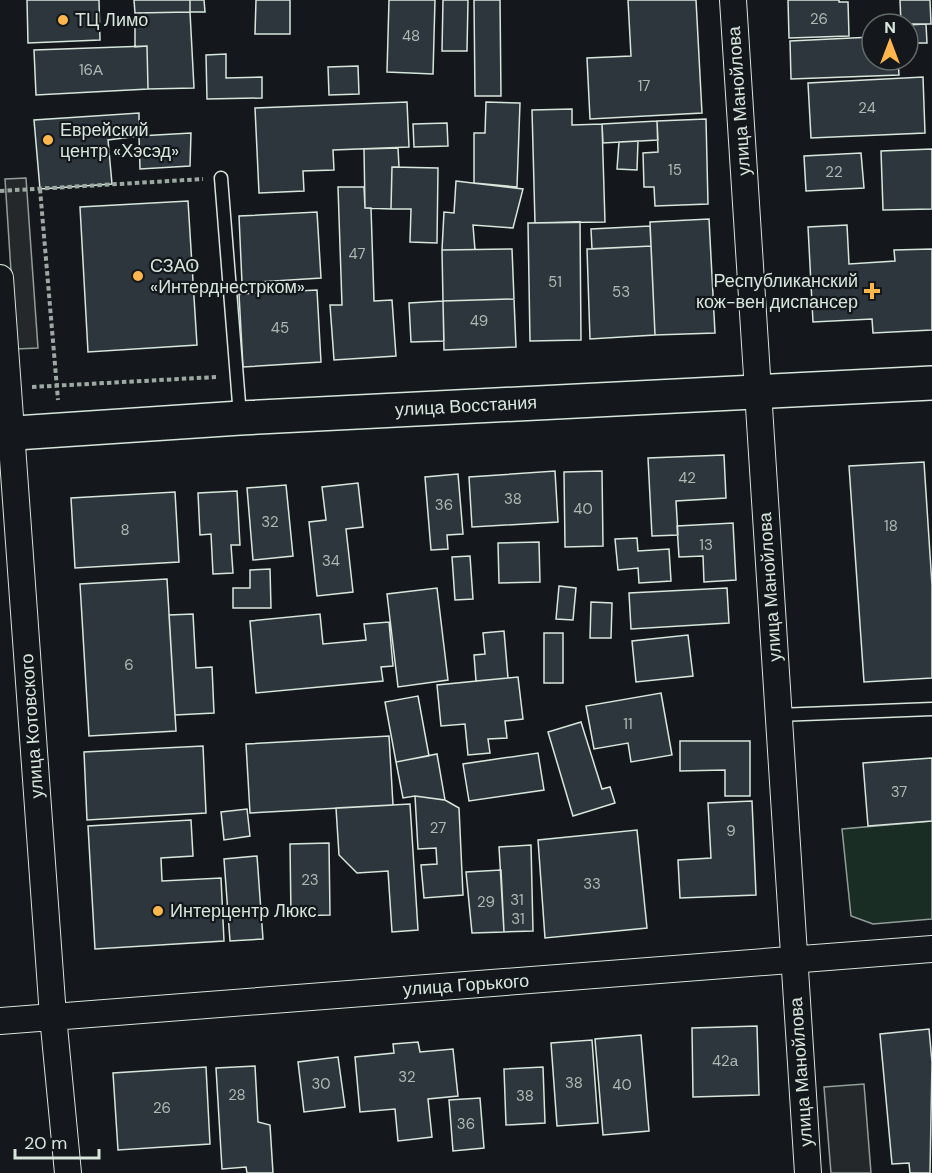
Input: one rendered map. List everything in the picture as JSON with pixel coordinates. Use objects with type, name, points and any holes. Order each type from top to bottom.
[{"type":"street","name":"улица Манойлова","points":[[733,0],[808,1173]]},
{"type":"street","name":"улица Котовского","points":[[0,278],[8,389],[5,434],[68,1173]]},
{"type":"street","name":"улица Восстания","points":[[5,434],[240,418],[932,383]]},
{"type":"street","name":"улица Горького","points":[[0,1021],[932,949]]},
{"type":"lane","points":[[220,178],[240,418]]},
{"type":"lane","points":[[778,715],[932,709]]},
{"type":"path","points":[[0,191],[220,178]]},
{"type":"path","points":[[40,189],[60,429]]},
{"type":"path","points":[[8,389],[237,376]]},
{"type":"green space","points":[[932,821],[932,919],[873,924],[851,916],[842,829]]},
{"type":"shaded area","points":[[26,178],[38,348],[16,349],[5,179]]},
{"type":"shaded area","points":[[864,1084],[871,1173],[831,1173],[824,1087]]},
{"type":"building","name":"ТЦ Лимо","points":[[27,0],[99,0],[100,40],[28,43]]},
{"type":"building","points":[[134,0],[190,0],[190,12],[135,13]]},
{"type":"building","points":[[190,0],[204,0],[205,12],[190,12]]},
{"type":"building","points":[[256,0],[290,0],[290,34],[255,34]]},
{"type":"building","points":[[389,0],[435,0],[433,74],[387,72]]},
{"type":"building","points":[[443,0],[468,0],[467,51],[442,51]]},
{"type":"building","points":[[474,0],[500,0],[501,96],[475,96]]},
{"type":"building","points":[[628,0],[696,0],[702,113],[590,119],[587,58],[631,56]]},
{"type":"building","points":[[788,0],[848,2],[849,36],[789,38]]},
{"type":"building","points":[[900,0],[930,0],[931,24],[920,24],[920,12],[900,12]]},
{"type":"building","points":[[190,12],[194,88],[148,89],[147,46],[135,47],[135,13]]},
{"type":"building","points":[[920,24],[926,24],[927,43],[920,43]]},
{"type":"building","points":[[860,38],[860,72],[899,72],[899,75],[791,79],[790,41]]},
{"type":"building","points":[[147,46],[148,89],[36,95],[34,50]]},
{"type":"building","points":[[226,54],[226,78],[262,77],[262,98],[207,99],[206,55]]},
{"type":"building","points":[[358,66],[359,94],[329,95],[328,67]]},
{"type":"building","points":[[923,77],[925,133],[811,138],[808,83]]},
{"type":"building","points":[[407,102],[409,147],[333,150],[334,170],[303,171],[304,191],[259,193],[255,108]]},
{"type":"building","points":[[486,102],[520,103],[517,187],[474,183],[474,133],[485,133]]},
{"type":"building","points":[[572,109],[572,125],[602,124],[605,222],[535,223],[532,110]]},
{"type":"building","points":[[139,113],[139,136],[108,140],[112,184],[40,189],[34,120]]},
{"type":"building","points":[[706,119],[708,204],[655,206],[654,187],[644,187],[643,153],[658,152],[657,121]]},
{"type":"building","points":[[657,121],[658,140],[603,143],[602,124]]},
{"type":"building","points":[[447,123],[448,146],[414,147],[413,124]]},
{"type":"building","points":[[191,133],[190,166],[140,169],[139,136]]},
{"type":"building","points":[[638,141],[637,170],[617,169],[619,142]]},
{"type":"building","points":[[398,148],[399,167],[392,167],[391,209],[365,208],[364,149]]},
{"type":"building","points":[[932,149],[932,209],[883,210],[881,151]]},
{"type":"building","points":[[861,153],[864,188],[806,191],[804,156]]},
{"type":"building","points":[[392,167],[438,168],[437,243],[410,242],[411,209],[391,209]]},
{"type":"building","points":[[456,181],[523,189],[513,228],[473,225],[475,250],[442,250],[444,212],[454,213]]},
{"type":"building","points":[[338,187],[364,187],[365,208],[371,208],[374,301],[392,300],[396,356],[334,360],[330,305],[342,305]]},
{"type":"building","name":"СЗАО «Интерднестрком»","points":[[188,201],[197,345],[88,352],[80,207]]},
{"type":"building","points":[[317,212],[321,278],[242,283],[239,216]]},
{"type":"building","points":[[709,219],[715,333],[655,335],[650,222]]},
{"type":"building","points":[[580,222],[581,340],[530,341],[528,223]]},
{"type":"building","name":"Республиканский кож-вен диспансер","points":[[847,225],[849,264],[895,261],[894,250],[932,249],[932,330],[873,333],[872,319],[813,322],[808,227]]},
{"type":"building","points":[[650,226],[651,246],[592,249],[591,229]]},
{"type":"building","points":[[651,246],[655,335],[590,339],[587,249]]},
{"type":"building","points":[[512,249],[514,299],[443,301],[442,250]]},
{"type":"building","points":[[317,290],[321,362],[243,367],[239,294]]},
{"type":"building","points":[[514,299],[516,347],[444,350],[443,301]]},
{"type":"building","points":[[443,301],[444,341],[411,342],[409,303]]},
{"type":"building","points":[[724,455],[726,498],[676,501],[678,535],[652,536],[648,458]]},
{"type":"building","points":[[924,462],[932,585],[932,678],[864,682],[849,466]]},
{"type":"building","points":[[555,471],[558,522],[472,527],[469,477]]},
{"type":"building","points":[[602,471],[603,546],[565,547],[564,472]]},
{"type":"building","points":[[458,474],[463,534],[447,535],[448,549],[431,550],[425,477]]},
{"type":"building","points":[[358,483],[363,527],[346,529],[353,592],[317,596],[309,522],[326,520],[322,487]]},
{"type":"building","points":[[286,485],[293,556],[253,560],[247,488]]},
{"type":"building","points":[[237,491],[240,545],[231,545],[233,573],[213,574],[211,534],[200,535],[198,493]]},
{"type":"building","points":[[175,492],[179,562],[75,568],[71,498]]},
{"type":"building","points":[[733,523],[736,580],[704,582],[703,556],[679,557],[677,526]]},
{"type":"building","points":[[637,538],[638,551],[669,549],[671,581],[639,583],[638,568],[618,570],[615,539]]},
{"type":"building","points":[[539,542],[540,582],[499,583],[498,543]]},
{"type":"building","points":[[470,556],[473,599],[455,600],[452,557]]},
{"type":"building","points":[[270,569],[271,608],[233,608],[233,588],[250,588],[250,570]]},
{"type":"building","points":[[167,579],[176,731],[89,736],[80,584]]},
{"type":"building","points":[[559,586],[576,588],[573,620],[556,619]]},
{"type":"building","points":[[437,588],[448,680],[398,687],[387,594]]},
{"type":"building","points":[[727,588],[729,623],[631,629],[629,593]]},
{"type":"building","points":[[591,602],[612,603],[611,638],[590,638]]},
{"type":"building","points":[[193,614],[196,668],[212,667],[214,713],[175,715],[169,615]]},
{"type":"building","points":[[320,614],[323,644],[366,640],[364,624],[389,622],[393,666],[381,667],[383,681],[256,693],[250,621]]},
{"type":"building","points":[[504,631],[508,678],[476,681],[474,655],[485,654],[483,633]]},
{"type":"building","points":[[544,633],[563,633],[563,683],[544,683]]},
{"type":"building","points":[[688,635],[693,676],[636,682],[632,641]]},
{"type":"building","points":[[518,677],[523,719],[505,721],[507,738],[488,739],[490,753],[468,755],[465,724],[441,726],[437,685]]},
{"type":"building","points":[[661,693],[672,755],[631,762],[628,743],[594,749],[586,706]]},
{"type":"building","points":[[418,696],[429,756],[396,762],[385,702]]},
{"type":"building","points":[[581,722],[602,789],[610,787],[615,803],[573,816],[548,732]]},
{"type":"building","points":[[389,736],[393,805],[250,813],[246,744]]},
{"type":"building","points":[[680,741],[750,741],[750,796],[725,796],[725,770],[680,771]]},
{"type":"building","points":[[203,746],[206,813],[87,820],[84,752]]},
{"type":"building","points":[[538,753],[544,790],[469,801],[463,764]]},
{"type":"building","points":[[437,754],[445,800],[415,796],[403,798],[396,762]]},
{"type":"building","points":[[932,758],[932,821],[868,826],[863,763]]},
{"type":"building","points":[[415,796],[445,800],[459,808],[463,895],[424,898],[421,865],[437,864],[436,848],[418,849]]},
{"type":"building","points":[[752,801],[756,895],[680,898],[678,860],[711,858],[708,803]]},
{"type":"building","points":[[410,804],[418,930],[392,932],[388,871],[357,873],[339,855],[336,808]]},
{"type":"building","points":[[247,809],[250,836],[224,840],[221,812]]},
{"type":"building","name":"Интерцентр Люкс","points":[[191,820],[193,856],[161,858],[162,881],[221,878],[224,941],[95,949],[88,826]]},
{"type":"building","points":[[637,830],[647,928],[545,938],[538,840]]},
{"type":"building","points":[[329,843],[330,915],[291,916],[290,844]]},
{"type":"building","points":[[531,845],[533,931],[504,932],[499,847]]},
{"type":"building","points":[[257,856],[263,939],[230,941],[224,859]]},
{"type":"building","points":[[501,870],[504,932],[472,933],[466,872]]},
{"type":"building","points":[[757,1026],[759,1095],[693,1097],[692,1028]]},
{"type":"building","points":[[929,1029],[932,1062],[930,1173],[910,1173],[909,1163],[892,1164],[880,1034]]},
{"type":"building","points":[[641,1035],[649,1131],[603,1135],[595,1039]]},
{"type":"building","points":[[592,1040],[598,1123],[557,1126],[551,1043]]},
{"type":"building","points":[[418,1042],[420,1052],[453,1049],[458,1096],[428,1099],[432,1137],[398,1141],[395,1109],[360,1112],[355,1057],[394,1053],[393,1044]]},
{"type":"building","points":[[338,1057],[345,1107],[304,1112],[298,1062]]},
{"type":"building","points":[[255,1066],[258,1122],[270,1125],[273,1173],[247,1173],[246,1167],[222,1169],[216,1068]]},
{"type":"building","points":[[206,1067],[210,1144],[118,1150],[113,1073]]},
{"type":"building","points":[[543,1067],[545,1123],[506,1125],[504,1069]]},
{"type":"building","points":[[480,1098],[484,1148],[453,1151],[449,1100]]},
{"type":"place","name":"ТЦ Лимо","points":[[63,20]]},
{"type":"place","name":"Еврейский центр «Хэсэд»","points":[[48,140]]},
{"type":"place","name":"СЗАО «Интерднестрком»","points":[[138,276]]},
{"type":"place","name":"Республиканский кож-вен диспансер","points":[[872,291]]},
{"type":"place","name":"Интерцентр Люкс","points":[[158,911]]}]
